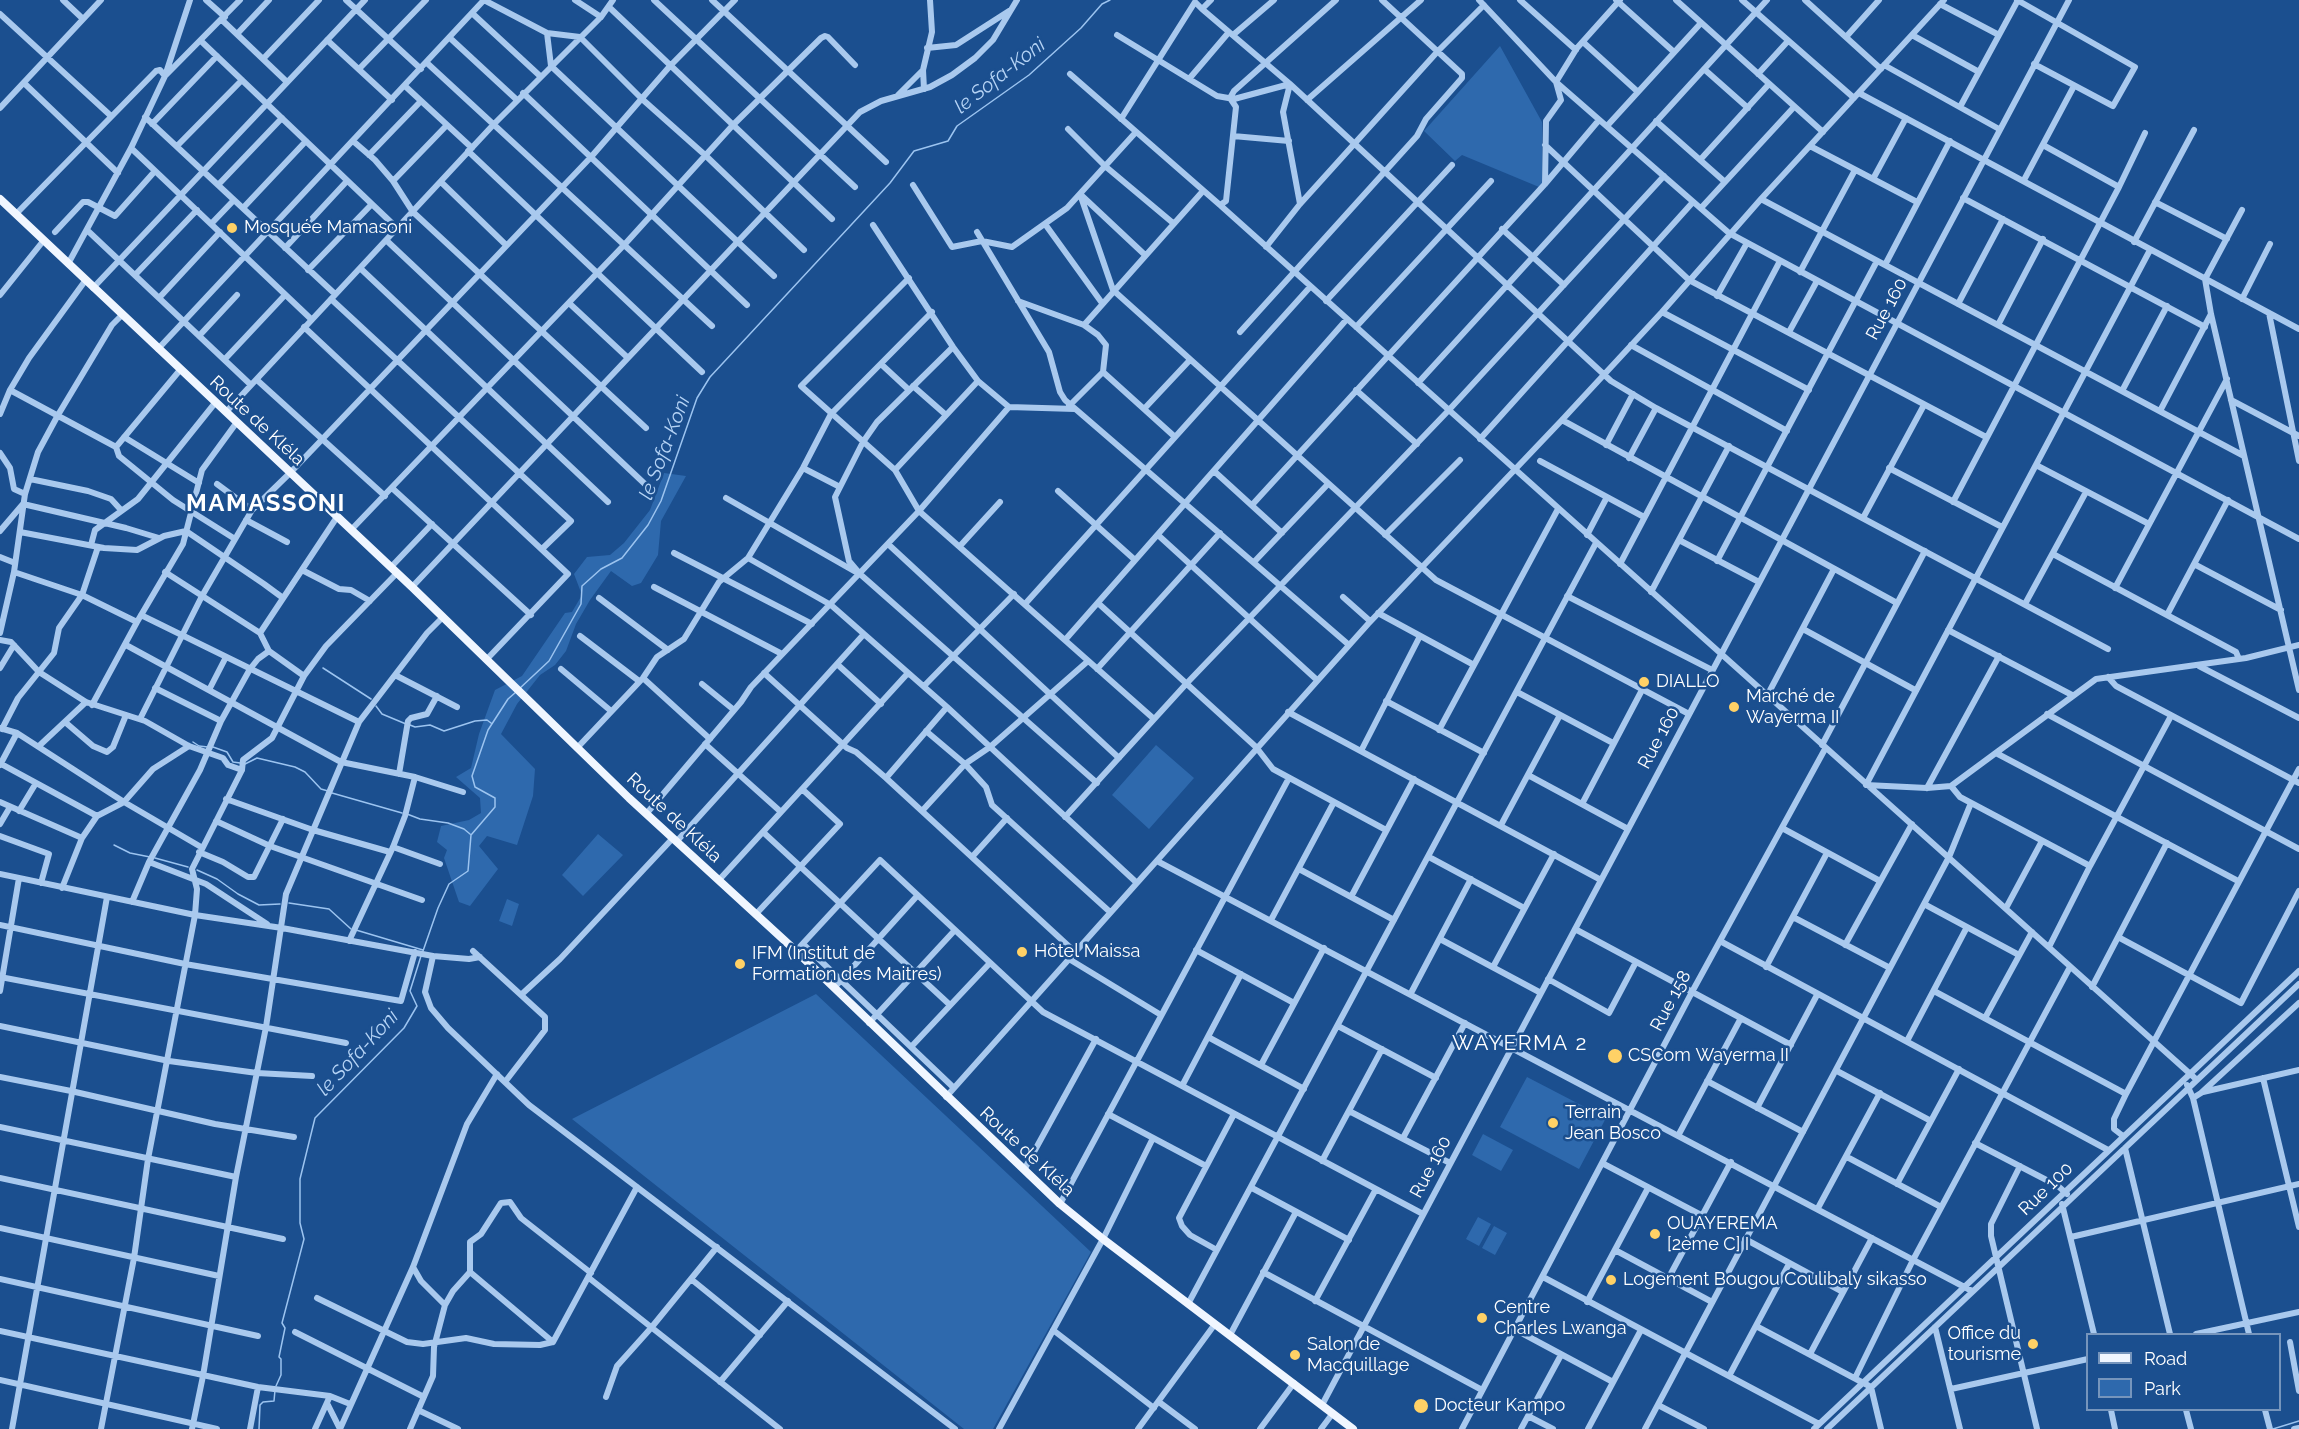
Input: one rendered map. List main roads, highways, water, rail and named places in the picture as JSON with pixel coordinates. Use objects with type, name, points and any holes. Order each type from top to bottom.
[{"type":"main road","name":"Route de Kléla","points":[[1,202],[291,472],[577,748],[796,951],[1060,1204],[1102,1239],[1353,1429]]},
{"type":"waterway","name":"le Sofa-Koni","points":[[519,689],[549,661],[581,604],[582,586],[601,569],[622,558],[648,525],[661,501],[697,398],[710,377],[890,183],[914,151],[948,141],[957,126],[1029,75],[1081,28],[1102,4],[1110,0]]},
{"type":"waterway","points":[[323,668],[371,699]]},
{"type":"waterway","name":"le Sofa-Koni","points":[[423,951],[449,884],[468,871],[471,835],[495,807],[495,798],[475,787],[472,776],[488,730],[508,699],[516,692]]},
{"type":"waterway","points":[[376,706],[382,714],[406,724]]},
{"type":"waterway","points":[[410,725],[415,727],[430,725],[444,731],[475,721],[487,720],[491,723]]},
{"type":"waterway","points":[[193,742],[199,746],[208,747]]},
{"type":"waterway","points":[[213,747],[227,752],[233,762],[240,763]]},
{"type":"waterway","points":[[245,764],[257,758],[295,767],[305,772],[321,789],[328,791]]},
{"type":"waterway","points":[[332,793],[402,813]]},
{"type":"waterway","points":[[407,814],[420,819],[448,823],[470,834]]},
{"type":"waterway","points":[[114,845],[130,853],[150,857]]},
{"type":"waterway","points":[[155,858],[188,867]]},
{"type":"waterway","points":[[197,870],[217,879],[259,905],[280,904]]},
{"type":"waterway","points":[[289,903],[329,909],[351,929]]},
{"type":"waterway","points":[[356,930],[423,950]]},
{"type":"waterway","name":"le Sofa-Koni","points":[[276,1386],[281,1375],[279,1357],[285,1328],[282,1323],[304,1239],[300,1223],[300,1179],[315,1118],[404,1028],[417,1006],[410,991],[421,956]]},
{"type":"waterway","name":"le Sofa-Koni","points":[[259,1429],[260,1405],[263,1402],[274,1401],[275,1390]]},
{"type":"waterway","points":[[2273,1429],[2299,1421]]},
{"type":"place","name":"Mosquée Mamasoni","points":[[232,228]]},
{"type":"place","name":"DIALLO","points":[[1644,682]]},
{"type":"place","name":"Marché de Wayerma II","points":[[1734,707]]},
{"type":"place","name":"Hôtel Maissa","points":[[1022,952]]},
{"type":"place","name":"IFM (Institut de Formation des Maitres)","points":[[740,964]]},
{"type":"place","name":"CSCom Wayerma II","points":[[1615,1056]]},
{"type":"place","name":"Terrain Jean Bosco","points":[[1553,1123]]},
{"type":"place","name":"OUAYEREMA [2ème C] I","points":[[1655,1234]]},
{"type":"place","name":"Logement Bougou Coulibaly sikasso","points":[[1611,1280]]},
{"type":"place","name":"Centre Charles Lwanga","points":[[1482,1318]]},
{"type":"place","name":"Office du tourisme","points":[[2033,1344]]},
{"type":"place","name":"Salon de Macquillage","points":[[1295,1355]]},
{"type":"place","name":"Docteur Kampo","points":[[1421,1406]]},
{"type":"district","name":"MAMASSONI","points":[[266,504]]},
{"type":"district","name":"WAYERMA 2","points":[[1520,1044]]}]
